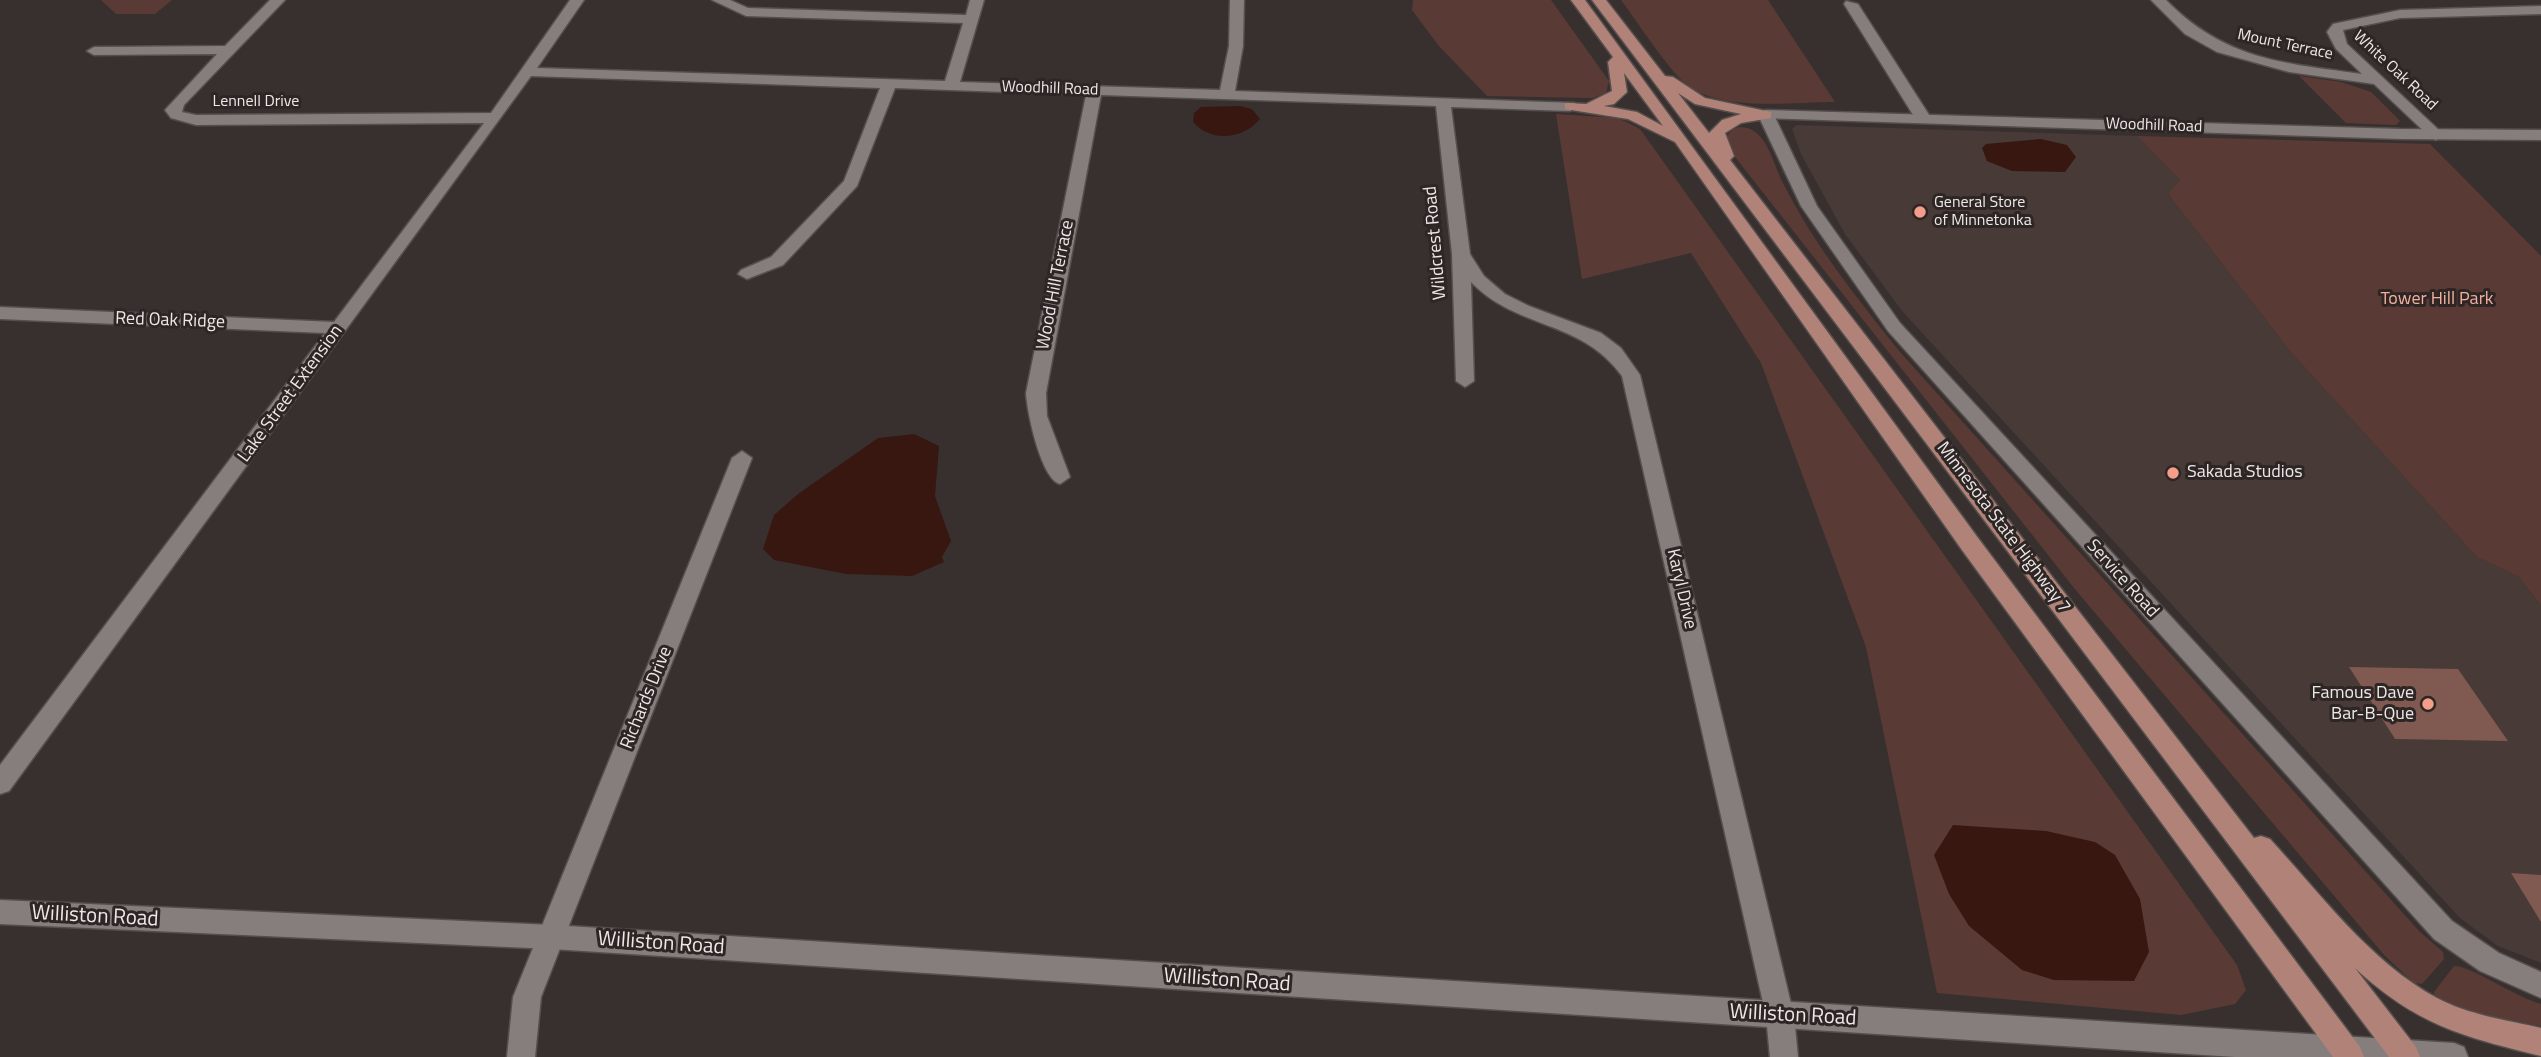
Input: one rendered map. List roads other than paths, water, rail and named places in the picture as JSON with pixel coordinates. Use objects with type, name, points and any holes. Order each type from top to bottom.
[{"type":"main road","name":"Minnesota State Highway 7","points":[[1578,0],[1744,226],[2003,588],[2347,1053]]},
{"type":"main road","name":"Minnesota State Highway 7","points":[[1599,0],[2405,1056]]},
{"type":"main road","points":[[1570,106],[1601,103],[1618,96],[1622,87],[1615,62],[1621,59]]},
{"type":"main road","points":[[1646,62],[1681,91],[1700,101],[1766,115]]},
{"type":"main road","points":[[1570,106],[1632,115],[1682,144]]},
{"type":"main road","points":[[1741,186],[1716,135],[1720,128],[1734,119],[1766,115]]},
{"type":"main road","points":[[2181,762],[2393,984],[2426,1007],[2449,1018],[2541,1042]]},
{"type":"street","name":"Lennell Drive","points":[[278,0],[178,102],[173,110],[176,115],[196,120],[495,118]]},
{"type":"street","name":"Lake Street Extension","points":[[0,784],[529,72],[577,0]]},
{"type":"street","points":[[719,0],[746,12],[971,19]]},
{"type":"street","points":[[951,84],[977,0]]},
{"type":"street","points":[[1227,95],[1236,46],[1237,0]]},
{"type":"street","name":"Mount Terrace","points":[[2158,0],[2185,26],[2221,48],[2272,63],[2379,81]]},
{"type":"street","points":[[2516,0],[2536,10]]},
{"type":"street","points":[[1851,4],[1923,118]]},
{"type":"street","name":"White Oak Road","points":[[2436,135],[2335,39],[2334,32],[2338,27],[2400,14],[2536,10]]},
{"type":"street","points":[[94,51],[228,50]]},
{"type":"street","name":"Woodhill Road","points":[[529,72],[1570,106]]},
{"type":"street","points":[[747,274],[777,261],[851,183],[889,83]]},
{"type":"street","name":"Wood Hill Terrace","points":[[1060,477],[1037,416],[1035,393],[1094,90]]},
{"type":"street","name":"Wildcrest Road","points":[[1443,103],[1461,254],[1465,381]]},
{"type":"street","name":"Woodhill Road","points":[[1766,115],[2540,136]]},
{"type":"street","name":"Service Road","points":[[1766,115],[1800,187],[1829,238],[1912,348],[2443,930],[2499,969],[2541,985]]},
{"type":"street","name":"Karyl Drive","points":[[1461,254],[1481,287],[1525,312],[1584,332],[1605,343],[1622,358],[1631,375],[1780,1016],[1784,1057]]},
{"type":"street","name":"Red Oak Ridge","points":[[0,313],[340,328]]},
{"type":"street","name":"Richards Drive","points":[[521,1057],[527,997],[742,458]]},
{"type":"street","name":"Williston Road","points":[[0,912],[552,937],[2347,1053],[2454,1057]]},
{"type":"place","name":"General Store of Minnetonka","points":[[1920,212]]},
{"type":"place","name":"Sakada Studios","points":[[2173,473]]},
{"type":"place","name":"Famous Dave Bar-B-Que","points":[[2428,704]]},
{"type":"park label","name":"Tower Hill Park","points":[[2437,300]]}]
